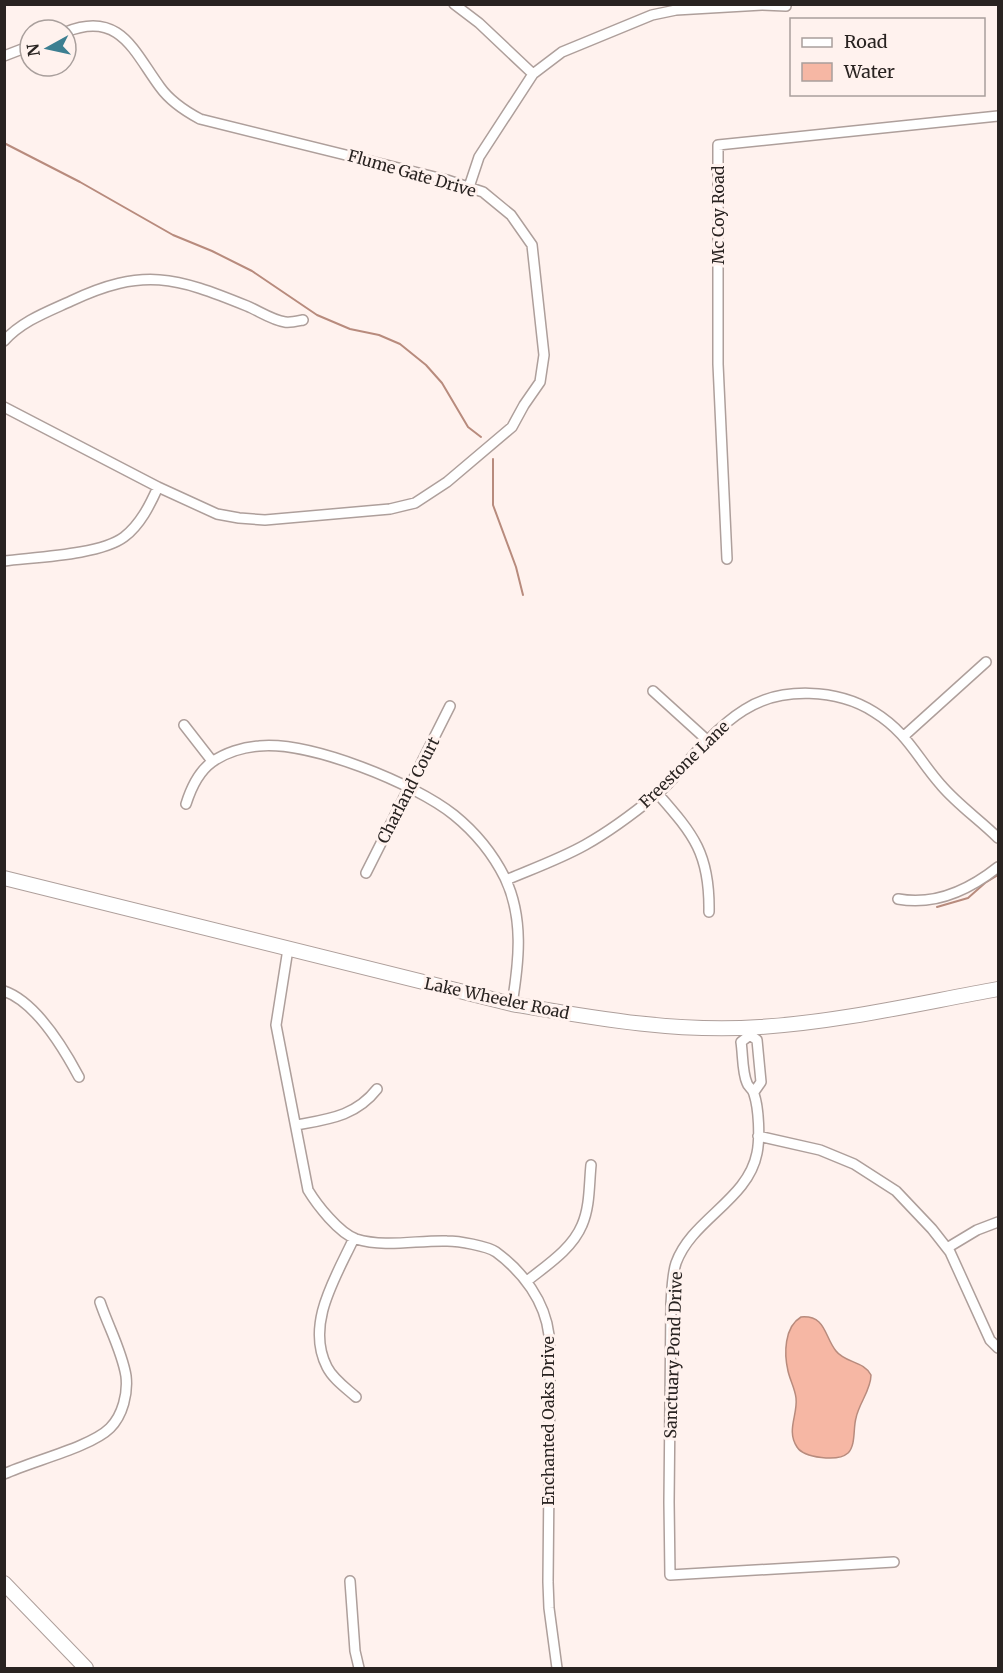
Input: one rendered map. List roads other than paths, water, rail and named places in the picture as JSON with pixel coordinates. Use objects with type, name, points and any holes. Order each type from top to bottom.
[{"type":"street","points":[[454,4],[479,23],[533,74]]},
{"type":"street","points":[[469,188],[479,157],[533,74],[562,52],[652,15],[676,10],[751,5],[786,6]]},
{"type":"street","name":"Flume Gate Drive","points":[[4,407],[158,487],[217,514],[239,519],[265,520],[390,509],[415,503],[447,482],[512,427],[540,382],[544,355],[532,245],[511,215],[483,192],[447,180],[200,119],[180,108],[161,88],[123,36],[105,28],[78,27]]},
{"type":"street","name":"Mc Coy Road","points":[[727,559],[718,364],[718,145],[999,116]]},
{"type":"street","points":[[4,341],[36,317],[92,291],[127,280],[172,281],[211,291],[286,323],[303,320]]},
{"type":"street","points":[[4,561],[103,547],[123,537],[148,509],[158,487]]},
{"type":"street","points":[[904,736],[986,662]]},
{"type":"street","points":[[654,691],[707,740]]},
{"type":"street","name":"Freestone Lane","points":[[506,880],[584,846],[658,794],[707,740],[745,709],[779,696],[798,694],[834,696],[850,700],[875,712],[904,736],[941,785],[999,838]]},
{"type":"street","name":"Charland Court","points":[[366,873],[450,706]]},
{"type":"street","points":[[184,725],[212,761]]},
{"type":"street","points":[[186,804],[197,779],[212,761],[243,748],[278,746],[330,757],[370,770],[410,787],[438,804],[465,824],[492,856],[506,880],[515,911],[519,937],[519,961],[512,1004]]},
{"type":"street","points":[[658,794],[694,837],[707,876],[709,912]]},
{"type":"street","points":[[898,899],[912,902],[954,894],[980,881],[999,867]]},
{"type":"street","name":"Lake Wheeler Road","points":[[4,878],[512,1004],[658,1026],[749,1031],[999,989]]},
{"type":"street","points":[[288,949],[276,1025],[308,1190],[318,1207],[354,1238],[326,1301],[319,1323],[321,1347],[327,1367],[339,1383],[356,1397]]},
{"type":"street","points":[[4,991],[13,994],[46,1025],[62,1045],[79,1077]]},
{"type":"street","name":"Sanctuary Pond Drive","points":[[754,1092],[761,1082],[757,1040],[749,1031],[741,1042],[746,1082],[754,1092],[758,1136],[757,1154],[740,1188],[690,1240],[677,1261],[674,1271],[671,1304],[670,1575],[894,1562]]},
{"type":"street","points":[[297,1125],[341,1116],[368,1101],[377,1089]]},
{"type":"street","points":[[758,1136],[820,1150],[854,1164],[896,1191],[933,1229],[947,1248],[990,1340],[999,1348]]},
{"type":"street","points":[[527,1281],[570,1244],[582,1225],[589,1198],[591,1165]]},
{"type":"street","points":[[947,1248],[976,1230],[999,1222]]},
{"type":"street","name":"Enchanted Oaks Drive","points":[[354,1238],[384,1243],[415,1244],[447,1241],[471,1244],[495,1251],[527,1281],[543,1309],[549,1334],[549,1608],[557,1668]]},
{"type":"street","points":[[4,1473],[93,1439],[110,1427],[120,1413],[125,1395],[126,1377],[100,1302]]},
{"type":"street","points":[[350,1581],[355,1651],[359,1668]]},
{"type":"street","points":[[4,1584],[86,1668]]},
{"type":"water","points":[[801,1317],[809,1317],[820,1323],[836,1351],[844,1358],[864,1367],[871,1375],[856,1418],[851,1450],[843,1456],[821,1458],[807,1454],[797,1447],[792,1435],[796,1398],[788,1371],[786,1349],[791,1327]]},
{"type":"waterway","points":[[4,143],[80,182],[173,235],[252,271],[317,315],[350,329],[379,335],[400,344],[426,365],[442,383],[468,427],[481,437]]},
{"type":"waterway","points":[[493,459],[493,505],[516,567],[523,595]]},
{"type":"waterway","points":[[937,907],[968,898],[998,875]]}]
